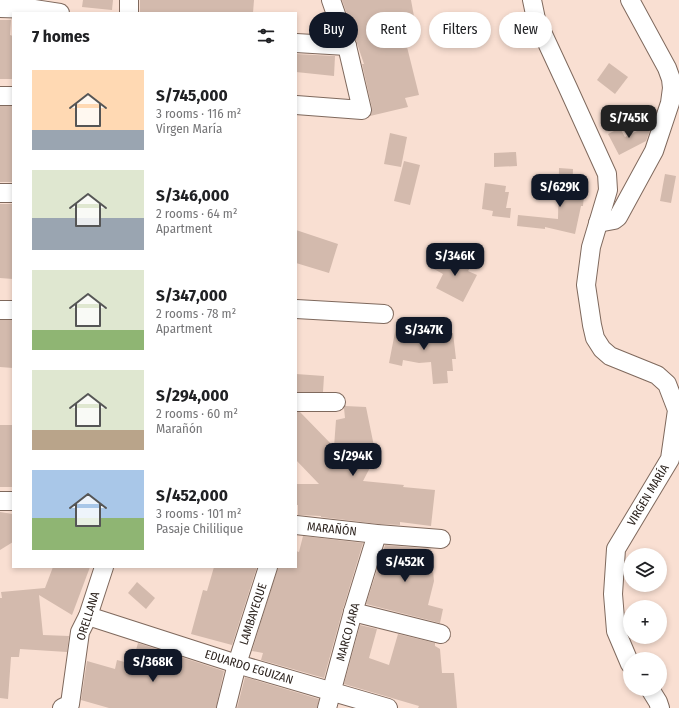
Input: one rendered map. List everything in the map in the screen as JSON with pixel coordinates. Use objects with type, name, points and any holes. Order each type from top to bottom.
[{"type":"street","points":[[129,0],[129,12]]},
{"type":"street","points":[[331,0],[335,12]]},
{"type":"street","name":"VIRGEN MARÍA","points":[[532,0],[536,19],[607,174],[608,190],[591,247],[586,285],[595,338],[602,349],[610,356],[662,378],[667,384],[677,410],[670,459],[616,549],[613,594],[616,631],[625,652]]},
{"type":"street","points":[[598,223],[614,220],[618,217],[654,151],[670,103],[672,88],[671,79],[667,68],[630,0]]},
{"type":"street","points":[[0,8],[34,7],[56,12]]},
{"type":"street","points":[[297,44],[309,45]]},
{"type":"street","points":[[297,105],[362,110],[347,48]]},
{"type":"street","points":[[0,96],[12,96]]},
{"type":"street","points":[[0,193],[12,193]]},
{"type":"street","points":[[297,309],[384,314]]},
{"type":"street","points":[[0,310],[12,310]]},
{"type":"street","points":[[297,402],[336,402]]},
{"type":"street","points":[[0,501],[12,501]]},
{"type":"street","name":"MARAÑÓN","points":[[297,525],[441,539]]},
{"type":"street","name":"MARCO JARA","points":[[330,700],[353,612],[377,534]]},
{"type":"street","name":"ORELLANA","points":[[71,707],[80,632],[88,616],[104,568]]},
{"type":"street","name":"LAMBAYEQUE","points":[[226,708],[237,664],[268,568]]},
{"type":"street","points":[[353,612],[441,634]]},
{"type":"street","name":"EDUARDO EGUIZAN","points":[[88,616],[237,664],[330,700],[388,708]]},
{"type":"street","points":[[654,696],[660,708]]},
{"type":"building","points":[[83,0],[113,0],[112,10],[82,7]]},
{"type":"building","points":[[140,0],[254,0],[253,12],[140,12]]},
{"type":"building","points":[[342,0],[411,0],[413,12],[366,12],[366,48],[407,48],[419,95],[405,98],[408,107],[370,116],[372,108],[362,64],[364,64],[358,47],[358,12],[346,12]]},
{"type":"building","points":[[0,20],[11,20],[10,35],[12,36],[12,79],[0,79]]},
{"type":"building","points":[[297,54],[335,56],[334,76],[297,72]]},
{"type":"building","points":[[609,63],[628,77],[615,94],[597,80]]},
{"type":"building","points":[[0,106],[12,106],[12,182],[0,182]]},
{"type":"building","points":[[649,125],[651,128],[646,141],[619,155],[608,134],[620,128],[625,137]]},
{"type":"building","points":[[390,133],[407,137],[401,167],[384,164]]},
{"type":"building","points":[[516,152],[517,166],[494,167],[494,153]]},
{"type":"building","points":[[404,161],[420,165],[410,205],[394,201]]},
{"type":"building","points":[[559,168],[573,169],[572,195],[584,195],[583,206],[581,206],[575,234],[545,227],[545,229],[517,226],[518,215],[558,219]]},
{"type":"building","points":[[665,174],[676,176],[671,203],[660,201]]},
{"type":"building","points":[[485,183],[506,186],[505,192],[509,192],[506,208],[511,208],[510,218],[492,216],[493,211],[482,209]]},
{"type":"building","points":[[0,204],[12,204],[12,279],[0,278]]},
{"type":"building","points":[[297,230],[338,244],[329,273],[297,263]]},
{"type":"building","points":[[443,252],[471,266],[468,271],[477,275],[463,302],[436,288],[443,274],[434,269]]},
{"type":"building","points":[[0,320],[12,320],[12,368],[0,367]]},
{"type":"building","points":[[397,322],[414,326],[412,337],[453,333],[456,359],[452,359],[453,371],[447,371],[448,383],[433,384],[431,362],[419,363],[403,360],[402,366],[389,363]]},
{"type":"building","points":[[297,374],[324,376],[323,392],[297,392]]},
{"type":"building","points":[[345,406],[366,407],[376,456],[363,481],[435,490],[431,526],[400,522],[400,525],[379,524],[321,516],[298,515],[297,484],[319,484],[297,461],[297,412],[300,412],[334,447],[336,420],[345,418]]},
{"type":"building","points":[[0,425],[12,425],[12,487],[0,487]]},
{"type":"building","points":[[0,512],[12,514],[12,543],[0,550]]},
{"type":"building","points":[[303,536],[363,543],[324,678],[261,660],[263,653],[252,651],[278,568],[297,568],[297,551],[299,552]]},
{"type":"building","points":[[385,545],[431,549],[434,581],[428,605],[443,609],[440,623],[366,604]]},
{"type":"building","points":[[53,568],[90,568],[72,615],[39,595],[43,635],[69,636],[67,652],[20,649],[19,657],[11,657],[8,699],[0,698],[1,592],[45,588]]},
{"type":"building","points":[[214,568],[257,568],[232,645],[191,634],[203,590],[207,591]]},
{"type":"building","points":[[137,582],[155,598],[146,609],[128,593]]},
{"type":"building","points":[[360,625],[377,629],[369,658],[389,665],[398,634],[435,643],[435,646],[440,649],[442,673],[454,673],[457,708],[418,708],[419,706],[344,684]]},
{"type":"building","points":[[138,643],[224,671],[216,708],[109,708],[81,700],[87,661],[115,669],[117,660],[132,664]]},
{"type":"building","points":[[245,677],[319,699],[317,708],[237,708]]}]
